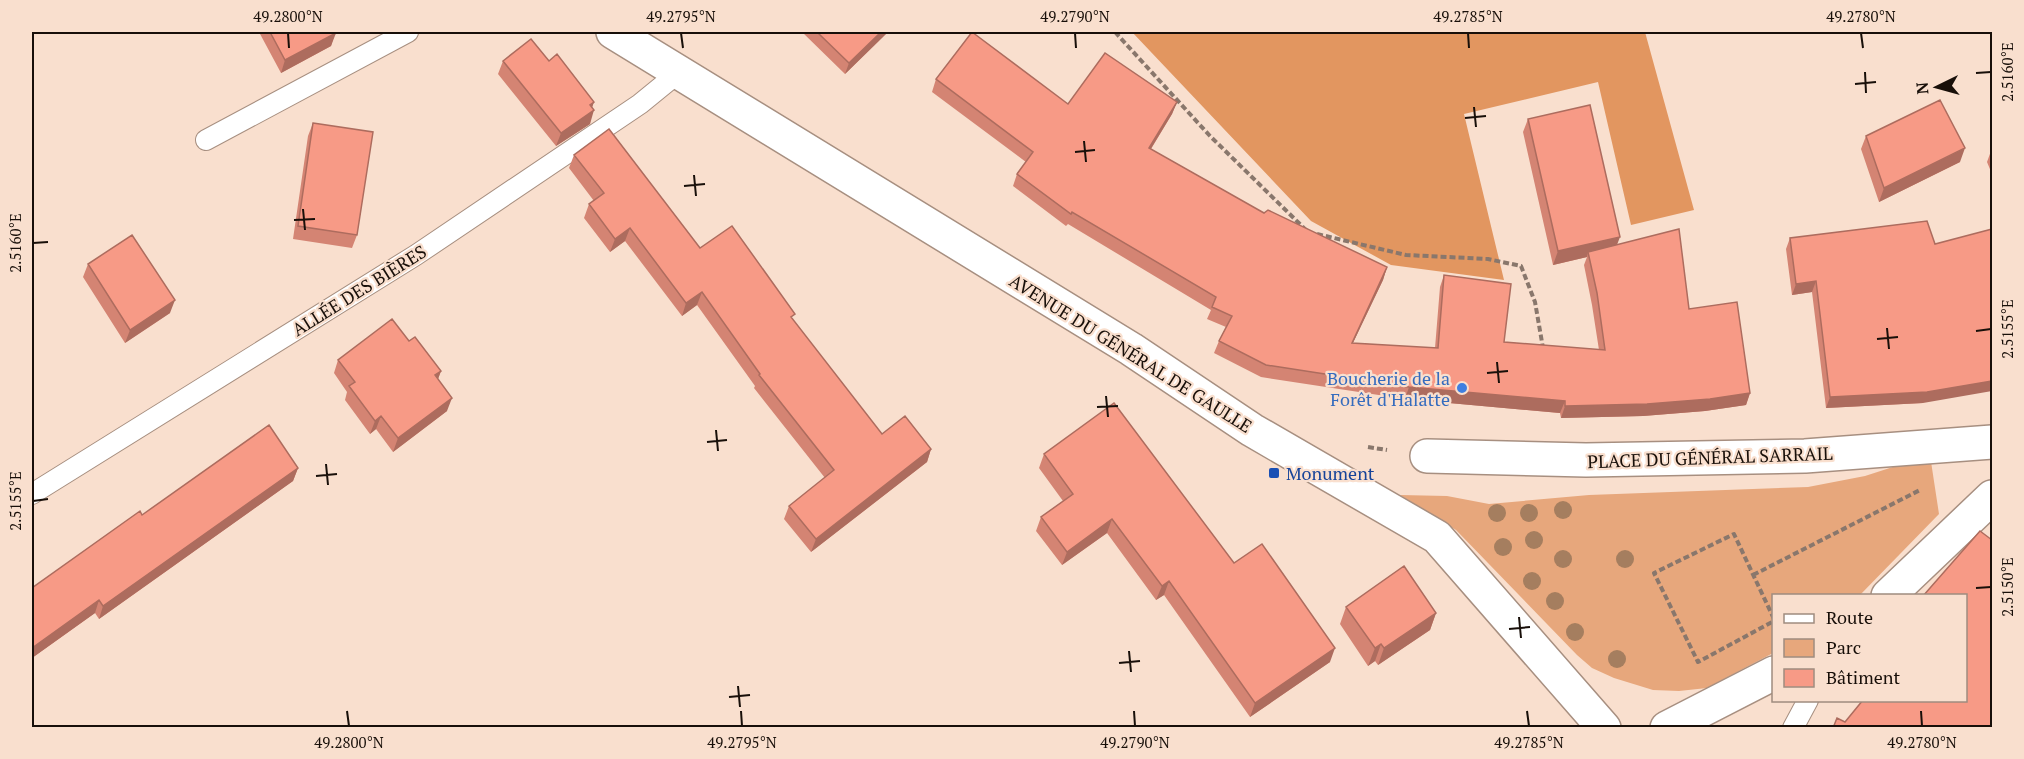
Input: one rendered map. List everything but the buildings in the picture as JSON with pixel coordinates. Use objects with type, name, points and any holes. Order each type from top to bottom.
[{"type":"street","name":"AVENUE DU GÉNÉRAL DE GAULLE","points":[[613,32],[1131,349],[1252,430],[1437,537],[1604,728]]},
{"type":"street","name":"PLACE DU GÉNÉRAL SARRAIL","points":[[1427,456],[1586,460],[1782,456],[1992,442]]},
{"type":"street","points":[[1890,594],[1992,497]]},
{"type":"street","points":[[1667,728],[1772,674]]},
{"type":"lane","points":[[206,140],[408,32]]},
{"type":"lane","name":"ALLÉE DES BIÈRES","points":[[32,494],[416,255],[640,104],[678,73]]},
{"type":"lane","points":[[1793,728],[1807,702]]},
{"type":"path","points":[[1115,32],[1210,136],[1309,232],[1406,255],[1488,259],[1521,266],[1535,302],[1545,356]]},
{"type":"path","points":[[1753,575],[1924,488]]},
{"type":"path","points":[[1772,618],[1734,534],[1654,573],[1698,662],[1772,621]]},
{"type":"green space","points":[[1930,455],[1939,514],[1861,594],[1772,594],[1772,654],[1707,688],[1679,691],[1653,690],[1614,678],[1592,668],[1456,530],[1400,495],[1447,496],[1489,504],[1589,495],[1808,487],[1865,476]]},
{"type":"shaded area","points":[[1132,32],[1645,32],[1694,210],[1631,225],[1598,82],[1464,114],[1504,280],[1391,265],[1311,221]]},
{"type":"place","name":"Boucherie de la Forêt d'Halatte","points":[[1462,388]]},
{"type":"place","name":"Monument","points":[[1274,473]]}]
